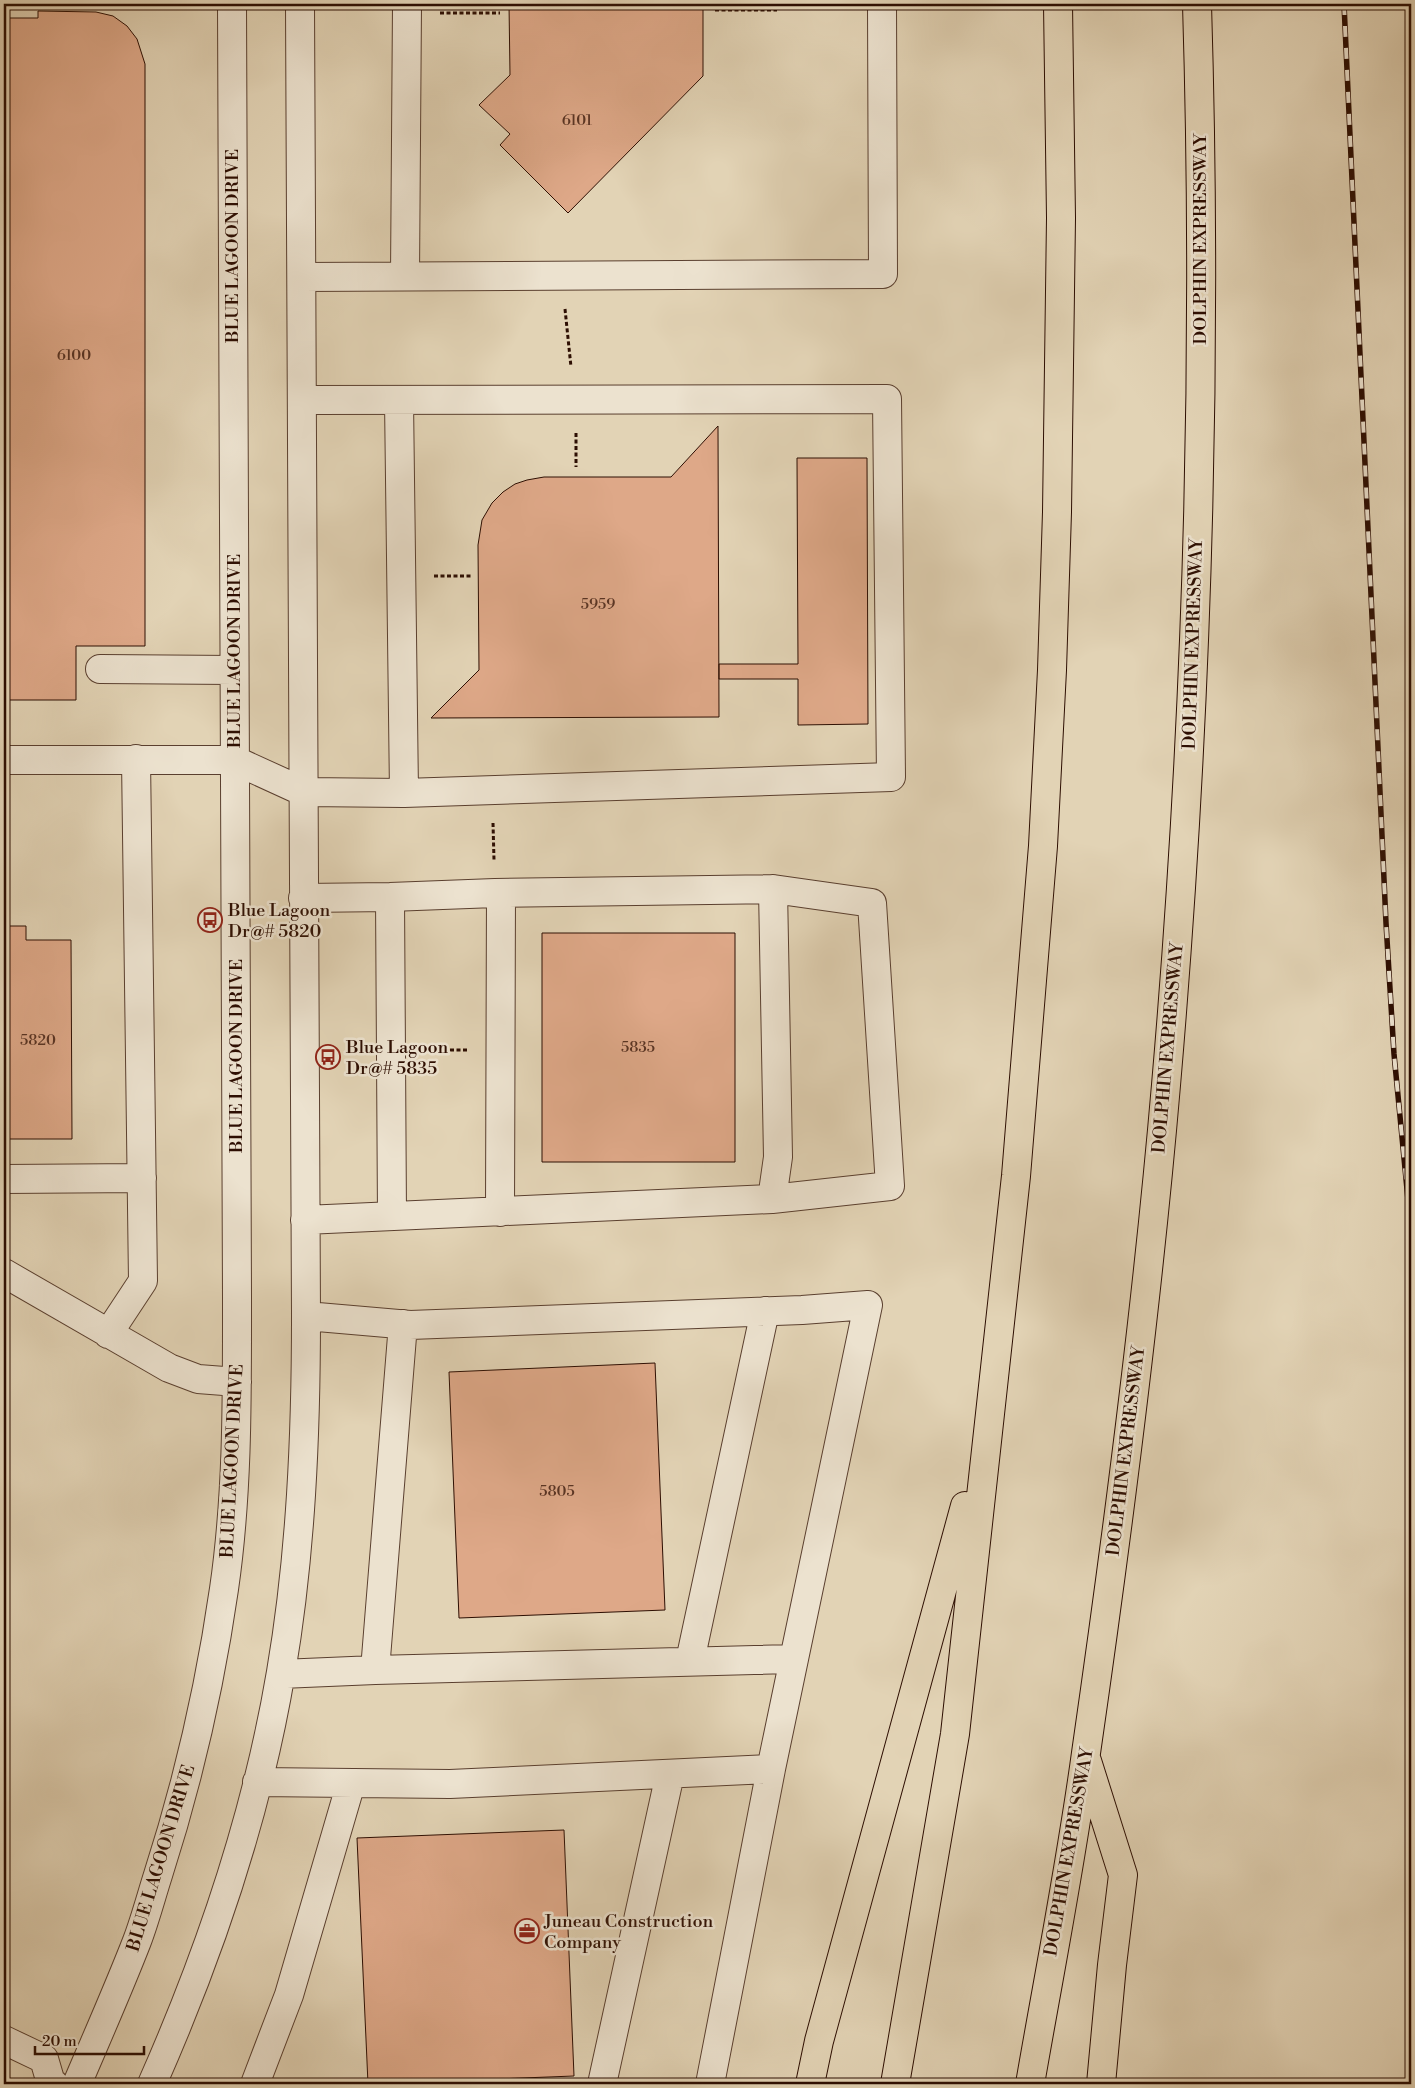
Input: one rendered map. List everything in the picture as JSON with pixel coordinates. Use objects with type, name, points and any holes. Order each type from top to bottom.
[{"type":"highway","points":[[895,2084],[955,1734],[1016,1176],[1043,846],[1052,670],[1057,512],[1061,218],[1058,4]]},
{"type":"highway","name":"DOLPHIN EXPRESSWAY","points":[[1030,2084],[1086,1757],[1128,1439],[1166,1081],[1194,641],[1200,458],[1202,248],[1197,4]]},
{"type":"highway","points":[[810,2084],[819,2042],[988,1425]]},
{"type":"highway","points":[[1086,1757],[1122,1875],[1101,2084]]},
{"type":"street","name":"BLUE LAGOON DRIVE","points":[[58,2084],[137,1940],[174,1824],[195,1746],[224,1588],[233,1483],[237,1382],[232,4]]},
{"type":"street","points":[[152,2084],[191,1992],[217,1920],[238,1856],[257,1782],[281,1674],[291,1604],[304,1460],[306,1316],[300,4]]},
{"type":"street","points":[[302,277],[883,274],[882,4]]},
{"type":"street","points":[[405,276],[407,8]]},
{"type":"street","points":[[4,760],[234,760],[304,792],[404,793],[891,776],[887,399],[302,400]]},
{"type":"street","points":[[399,400],[404,793]]},
{"type":"street","points":[[100,669],[234,670]]},
{"type":"street","points":[[108,1334],[143,1281],[136,759]]},
{"type":"street","points":[[304,898],[773,889],[872,903],[890,1186],[772,1199],[305,1220]]},
{"type":"street","points":[[772,1199],[778,1157],[773,889]]},
{"type":"street","points":[[498,893],[500,1212]]},
{"type":"street","points":[[390,897],[392,1216]]},
{"type":"street","points":[[4,1179],[142,1178]]},
{"type":"street","points":[[4,1273],[108,1334],[176,1371],[198,1379],[237,1382]]},
{"type":"street","points":[[306,1316],[403,1324],[765,1311],[868,1305],[771,1769],[710,2084]]},
{"type":"street","points":[[690,1661],[765,1311]]},
{"type":"street","points":[[375,1670],[403,1324]]},
{"type":"street","points":[[281,1674],[794,1659]]},
{"type":"street","points":[[257,1782],[450,1784],[771,1769]]},
{"type":"street","points":[[602,2084],[670,1774]]},
{"type":"street","points":[[255,2084],[289,1995],[351,1783]]},
{"type":"street","points":[[4,2040],[44,2059],[58,2084]]},
{"type":"path","points":[[407,8],[500,13]]},
{"type":"path","points":[[715,10],[776,10]]},
{"type":"path","points":[[401,577],[472,576]]},
{"type":"path","points":[[492,790],[498,893]]},
{"type":"path","points":[[391,1051],[500,1049]]},
{"type":"building","points":[[509,4],[703,4],[703,76],[568,213],[500,145],[510,134],[479,105],[510,75]]},
{"type":"building","points":[[38,11],[96,12],[113,16],[127,26],[137,39],[145,64],[145,646],[76,646],[76,700],[4,700],[4,18],[38,18]]},
{"type":"building","points":[[718,426],[719,717],[431,718],[479,670],[478,545],[482,520],[492,503],[515,484],[544,477],[671,477]]},
{"type":"building","points":[[797,458],[867,458],[868,724],[798,725],[798,679],[719,679],[719,664],[798,664]]},
{"type":"building","points":[[4,926],[26,926],[26,940],[71,940],[72,1139],[4,1139]]},
{"type":"building","points":[[542,933],[735,933],[735,1162],[542,1162]]},
{"type":"building","points":[[655,1363],[665,1610],[459,1618],[449,1372]]},
{"type":"building","points":[[564,1830],[574,2076],[368,2084],[357,1838]]},
{"type":"railway","points":[[1344,4],[1386,923],[1394,1054],[1411,1231]]},
{"type":"place","name":"Blue Lagoon Dr@# 5820","points":[[210,920]]},
{"type":"place","name":"Blue Lagoon Dr@# 5835","points":[[328,1057]]},
{"type":"place","name":"Juneau Construction Company","points":[[527,1931]]}]
